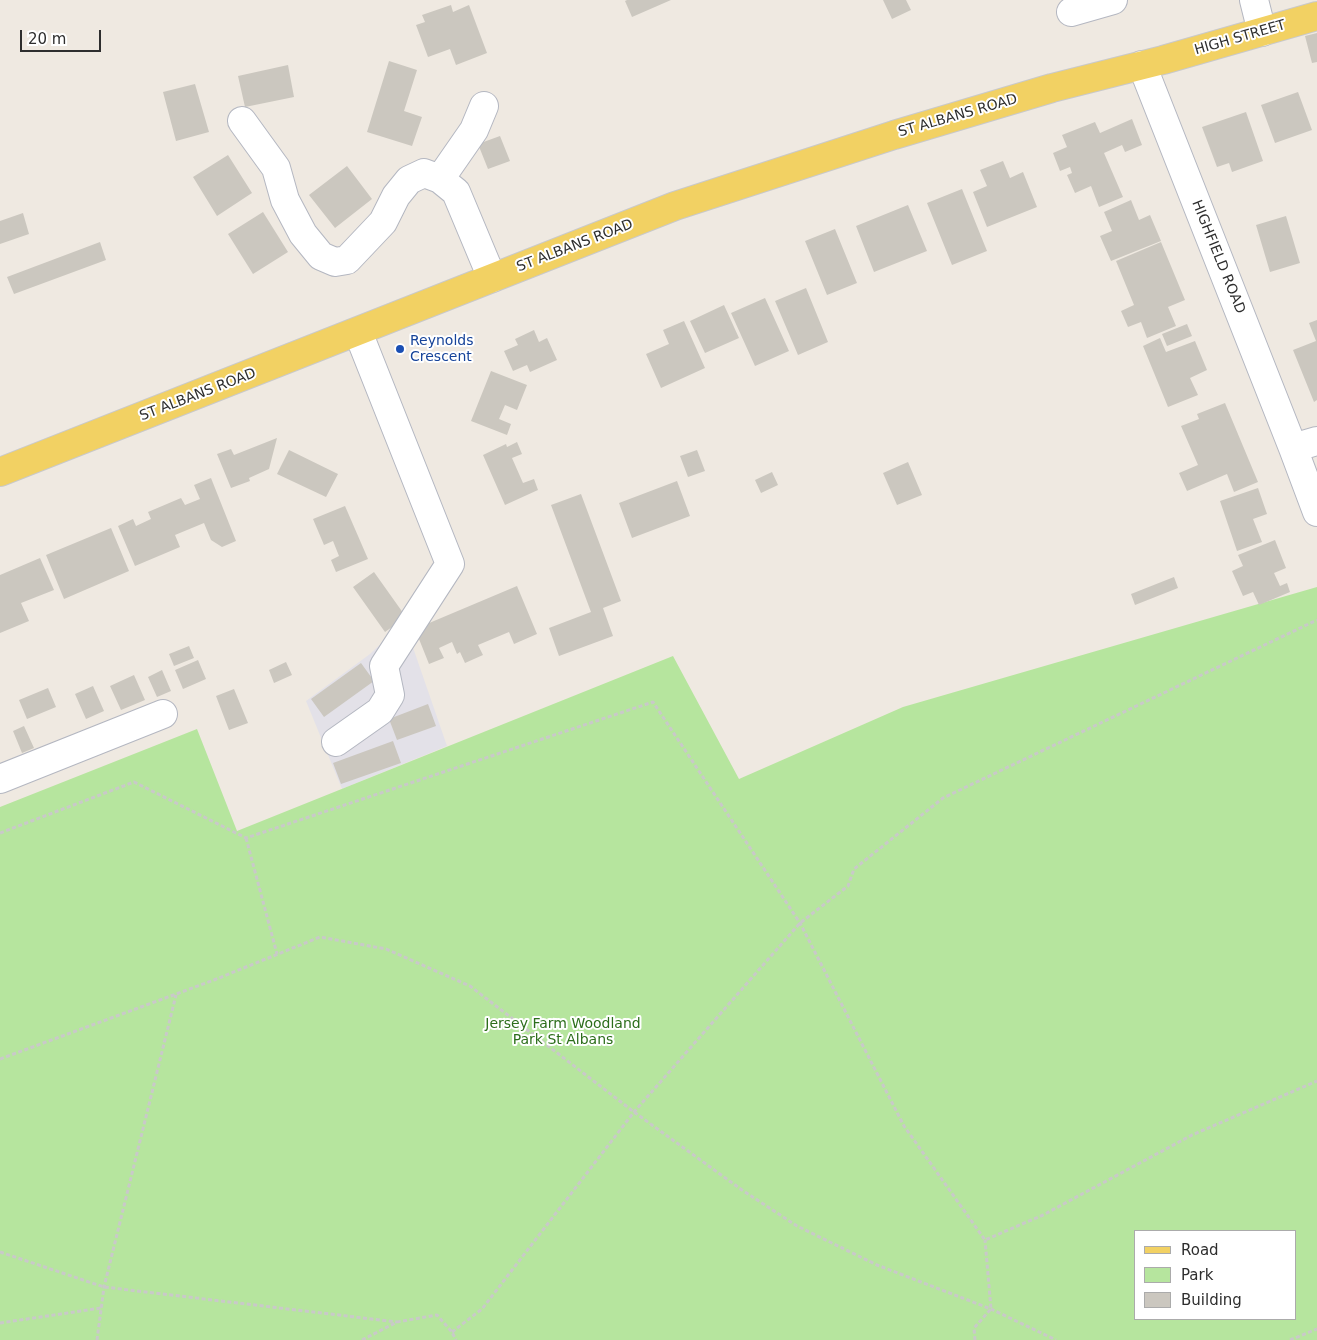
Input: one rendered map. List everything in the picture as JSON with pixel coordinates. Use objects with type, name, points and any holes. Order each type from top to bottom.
[{"type":"main road","name":"HIGH STREET","points":[[1153,62],[1317,16]]},
{"type":"main road","name":"ST ALBANS ROAD","points":[[0,472],[675,206],[894,135],[1052,88],[1153,62]]},
{"type":"street","points":[[1071,12],[1113,0]]},
{"type":"street","points":[[1254,0],[1262,32]]},
{"type":"street","name":"HIGHFIELD ROAD","points":[[1153,62],[1305,445],[1317,512]]},
{"type":"street","points":[[440,179],[474,130],[484,106]]},
{"type":"street","points":[[242,121],[276,168],[285,200],[303,234],[322,256],[335,262],[347,260],[382,222],[396,196],[410,180],[424,173],[440,179],[456,192],[492,278]]},
{"type":"street","points":[[336,742],[380,711],[390,696],[384,666],[450,564],[358,332]]},
{"type":"street","points":[[0,780],[163,714]]},
{"type":"path","points":[[452,1332],[482,1309],[634,1112],[800,923],[848,886],[854,869],[944,798],[1317,620]]},
{"type":"path","points":[[0,833],[134,782],[246,838],[653,702],[800,923],[904,1126],[984,1240],[991,1310],[974,1328],[975,1340]]},
{"type":"path","points":[[246,838],[277,954]]},
{"type":"path","points":[[0,1059],[176,994],[320,937],[386,949],[470,986],[634,1112],[742,1190],[797,1226],[877,1265],[991,1310],[1056,1340]]},
{"type":"path","points":[[97,1340],[104,1287],[176,994]]},
{"type":"path","points":[[984,1240],[1043,1215],[1192,1135],[1317,1081]]},
{"type":"path","points":[[0,1252],[104,1287],[397,1322],[437,1315],[452,1332],[456,1340]]},
{"type":"path","points":[[0,1324],[101,1308]]},
{"type":"path","points":[[362,1340],[397,1322]]},
{"type":"path","points":[[1290,1340],[1317,1329]]},
{"type":"shaded area","points":[[410,616],[409,636],[447,746],[342,789],[306,701],[370,654]]},
{"type":"green space","name":"Jersey Farm Woodland Park St Albans","points":[[1317,587],[1317,1340],[0,1340],[0,807],[197,729],[237,831],[673,656],[739,779],[903,707]]},
{"type":"building","points":[[671,0],[632,17],[625,1]]},
{"type":"building","points":[[883,0],[906,0],[911,10],[892,19]]},
{"type":"building","points":[[451,5],[453,12],[469,5],[487,53],[456,65],[450,49],[428,57],[416,25],[425,22],[422,15]]},
{"type":"building","points":[[1317,33],[1317,62],[1312,63],[1305,36]]},
{"type":"building","points":[[389,61],[417,70],[404,111],[422,117],[412,146],[367,132]]},
{"type":"building","points":[[288,65],[294,97],[245,107],[238,76]]},
{"type":"building","points":[[195,84],[209,132],[176,141],[163,92]]},
{"type":"building","points":[[1298,92],[1312,130],[1275,143],[1261,105]]},
{"type":"building","points":[[1246,112],[1263,161],[1232,172],[1229,163],[1217,167],[1202,127]]},
{"type":"building","points":[[1132,119],[1142,145],[1125,152],[1122,145],[1104,153],[1123,197],[1099,207],[1091,186],[1075,193],[1067,175],[1072,173],[1070,167],[1060,171],[1053,153],[1067,147],[1062,135],[1095,122],[1100,133]]},
{"type":"building","points":[[500,136],[510,161],[488,169],[478,144]]},
{"type":"building","points":[[228,155],[252,193],[217,216],[193,177]]},
{"type":"building","points":[[1003,161],[1010,178],[1023,172],[1037,207],[987,227],[973,192],[987,186],[980,170]]},
{"type":"building","points":[[347,166],[372,199],[335,228],[309,195]]},
{"type":"building","points":[[962,189],[987,251],[952,265],[927,203]]},
{"type":"building","points":[[1131,200],[1139,220],[1150,215],[1161,241],[1111,261],[1100,236],[1112,231],[1104,212]]},
{"type":"building","points":[[908,205],[927,251],[874,272],[856,226]]},
{"type":"building","points":[[263,212],[288,252],[253,274],[228,234]]},
{"type":"building","points":[[23,213],[29,234],[0,244],[0,221]]},
{"type":"building","points":[[1286,216],[1300,263],[1270,272],[1256,225]]},
{"type":"building","points":[[835,229],[857,283],[827,295],[805,241]]},
{"type":"building","points":[[100,242],[106,260],[14,294],[7,277]]},
{"type":"building","points":[[1161,242],[1185,300],[1168,307],[1176,326],[1147,338],[1141,322],[1128,327],[1121,311],[1134,305],[1116,261]]},
{"type":"building","points":[[806,288],[828,342],[798,355],[775,301]]},
{"type":"building","points":[[765,298],[789,351],[755,366],[731,313]]},
{"type":"building","points":[[724,305],[739,338],[705,353],[690,321]]},
{"type":"building","points":[[1317,320],[1317,400],[1314,402],[1293,350],[1316,341],[1309,323]]},
{"type":"building","points":[[684,321],[705,368],[661,388],[646,354],[669,344],[663,330]]},
{"type":"building","points":[[1187,324],[1192,336],[1167,346],[1162,334]]},
{"type":"building","points":[[534,330],[539,342],[547,338],[557,360],[530,372],[527,365],[513,371],[504,351],[518,345],[515,339]]},
{"type":"building","points":[[1160,338],[1166,352],[1195,341],[1207,370],[1190,378],[1198,395],[1168,407],[1143,346]]},
{"type":"building","points":[[491,371],[527,385],[517,410],[505,405],[499,419],[511,424],[507,435],[471,421]]},
{"type":"building","points":[[1225,403],[1258,482],[1234,492],[1227,474],[1187,491],[1179,473],[1198,465],[1181,426],[1199,419],[1197,414]]},
{"type":"building","points":[[277,438],[269,469],[249,478],[250,481],[231,488],[217,454],[231,449],[234,455]]},
{"type":"building","points":[[517,442],[522,454],[512,458],[523,483],[534,479],[538,490],[505,505],[483,455],[506,444],[507,447]]},
{"type":"building","points":[[289,450],[338,474],[326,497],[277,474]]},
{"type":"building","points":[[697,450],[705,471],[688,477],[680,456]]},
{"type":"building","points":[[908,462],[922,495],[897,505],[883,473]]},
{"type":"building","points":[[772,472],[778,485],[761,493],[755,480]]},
{"type":"building","points":[[211,478],[236,541],[222,547],[211,540],[204,523],[175,535],[180,547],[135,566],[118,526],[133,519],[136,526],[151,519],[148,512],[181,498],[185,505],[200,499],[194,485]]},
{"type":"building","points":[[677,481],[690,516],[632,538],[619,503]]},
{"type":"building","points":[[1258,488],[1267,514],[1253,519],[1262,542],[1237,551],[1220,501]]},
{"type":"building","points":[[581,494],[621,601],[603,608],[613,636],[559,656],[549,628],[591,612],[551,505]]},
{"type":"building","points":[[345,506],[368,559],[336,572],[331,560],[339,556],[333,541],[324,545],[313,519]]},
{"type":"building","points":[[111,528],[129,571],[64,599],[46,555]]},
{"type":"building","points":[[1275,540],[1286,568],[1274,573],[1280,586],[1287,583],[1290,592],[1259,605],[1253,592],[1243,596],[1232,571],[1243,566],[1238,555]]},
{"type":"building","points":[[40,558],[54,590],[21,603],[29,621],[0,633],[0,575]]},
{"type":"building","points":[[374,572],[406,617],[385,632],[353,587]]},
{"type":"building","points":[[1174,577],[1178,588],[1135,605],[1131,594]]},
{"type":"building","points":[[517,586],[537,634],[514,644],[509,632],[478,645],[483,655],[465,663],[460,652],[457,654],[452,642],[439,648],[444,658],[429,664],[415,629]]},
{"type":"building","points":[[189,646],[194,658],[174,666],[169,654]]},
{"type":"building","points":[[198,660],[206,679],[183,689],[175,670]]},
{"type":"building","points":[[286,662],[292,675],[274,683],[269,670]]},
{"type":"building","points":[[361,663],[374,681],[324,717],[311,699]]},
{"type":"building","points":[[162,670],[171,691],[157,697],[148,677]]},
{"type":"building","points":[[134,675],[145,700],[121,710],[110,686]]},
{"type":"building","points":[[93,686],[104,711],[86,719],[75,694]]},
{"type":"building","points":[[48,688],[56,707],[27,719],[19,700]]},
{"type":"building","points":[[234,689],[248,723],[229,730],[216,696]]},
{"type":"building","points":[[428,704],[436,726],[397,740],[389,719]]},
{"type":"building","points":[[24,726],[34,748],[22,753],[13,731]]},
{"type":"building","points":[[393,741],[401,763],[341,784],[333,763]]},
{"type":"place","name":"Reynolds Crescent","points":[[400,349]]}]
